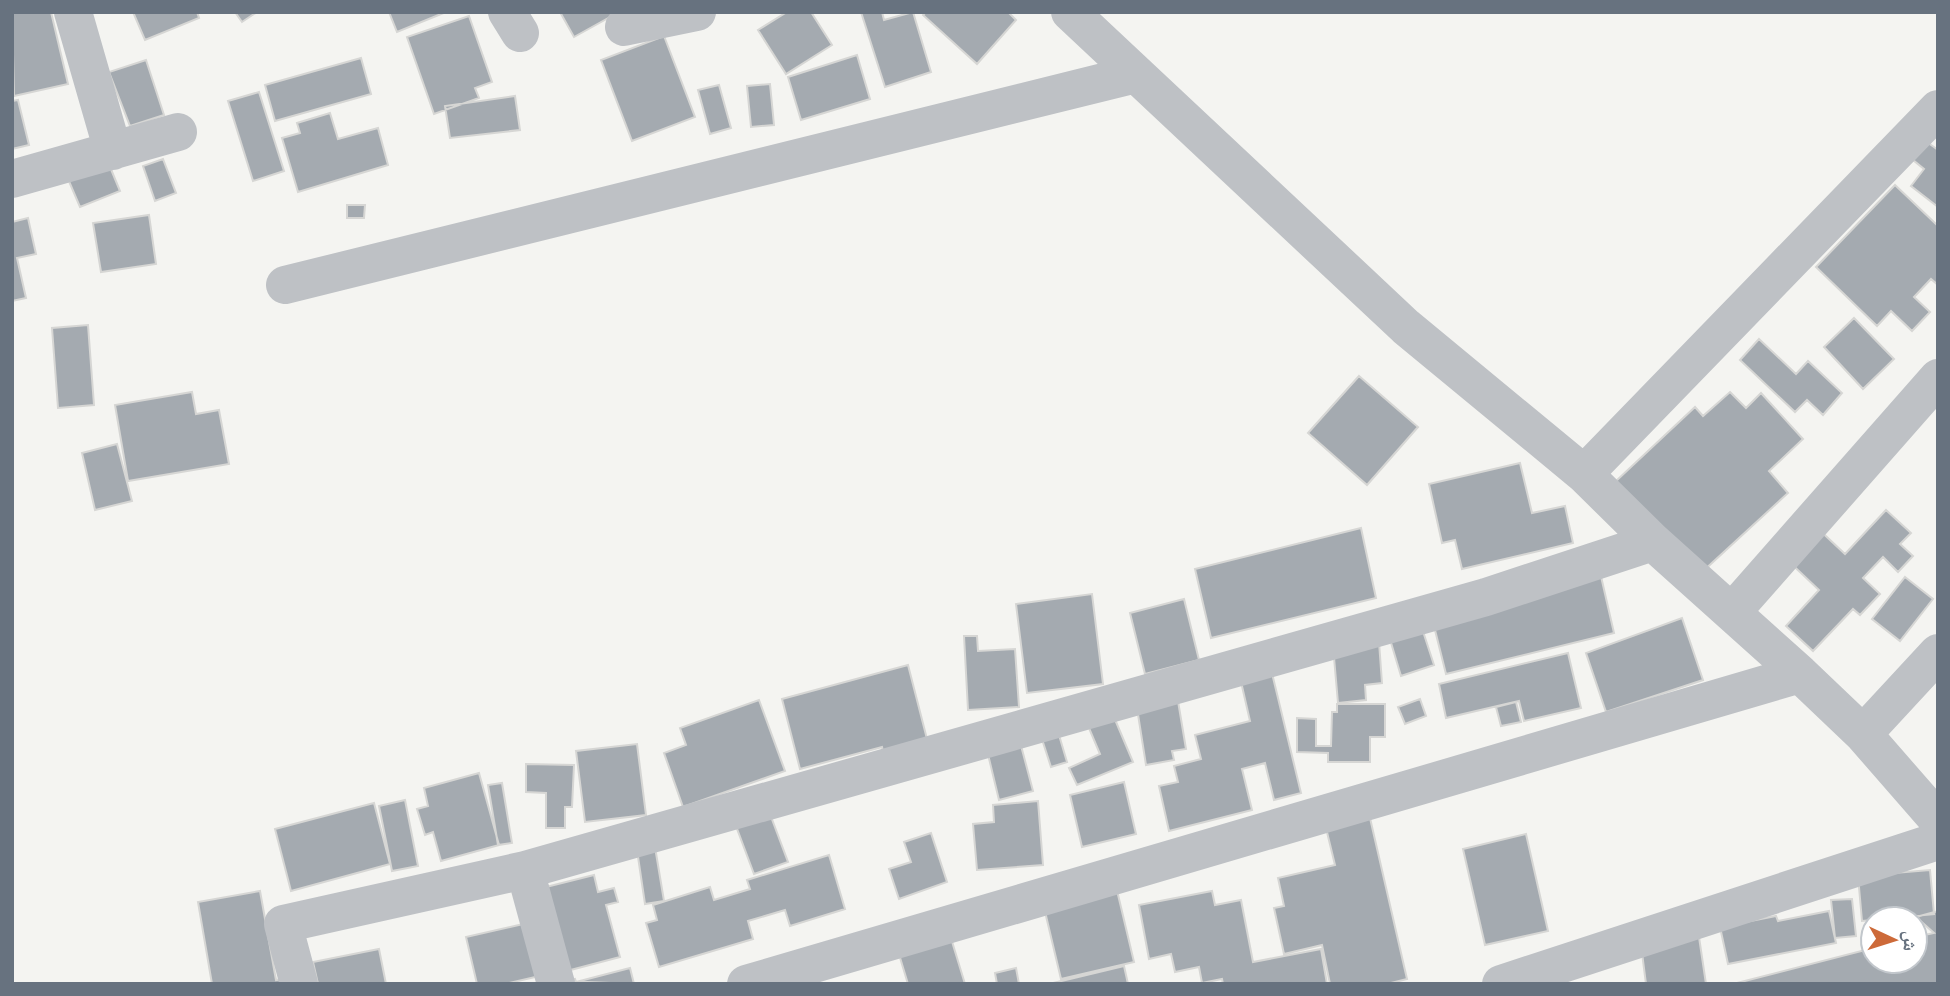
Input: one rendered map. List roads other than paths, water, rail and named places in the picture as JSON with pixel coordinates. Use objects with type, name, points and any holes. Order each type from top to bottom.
[{"type":"street","points":[[73,12],[113,151]]},
{"type":"street","points":[[624,27],[697,12]]},
{"type":"street","points":[[1070,12],[1406,327],[1584,474],[1653,542],[1800,674],[1863,734],[1938,820]]},
{"type":"street","points":[[285,285],[1136,74]]},
{"type":"street","points":[[1584,474],[1938,109]]},
{"type":"street","points":[[12,179],[178,132]]},
{"type":"street","points":[[1732,612],[1938,378]]},
{"type":"street","points":[[299,984],[283,925],[525,870],[1486,597],[1653,542]]},
{"type":"street","points":[[1863,734],[1938,653]]},
{"type":"street","points":[[746,984],[1800,674]]},
{"type":"street","points":[[1501,984],[1560,975],[1938,841]]},
{"type":"street","points":[[525,870],[556,984]]}]
